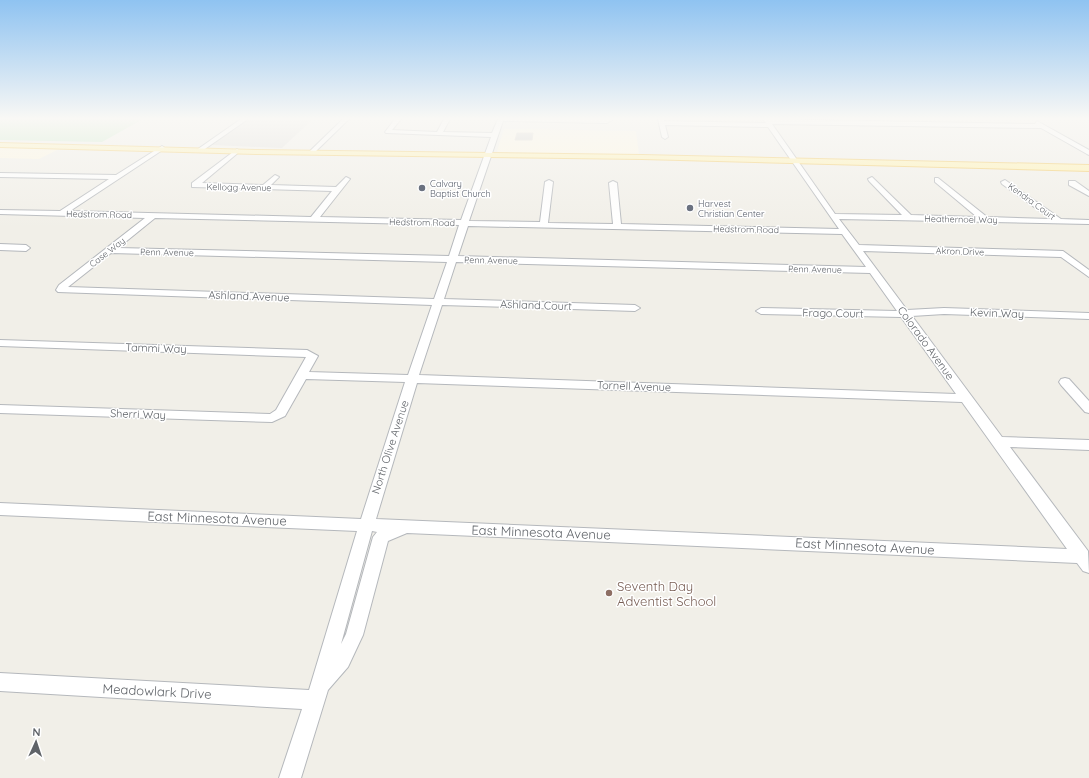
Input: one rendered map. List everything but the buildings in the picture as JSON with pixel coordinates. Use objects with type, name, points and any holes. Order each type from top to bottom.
[{"type":"main road","points":[[495,155],[587,159],[650,158],[1089,168]]},
{"type":"main road","points":[[527,155],[617,156],[650,158]]},
{"type":"main road","points":[[587,159],[617,156]]},
{"type":"street","points":[[62,213],[151,155]]},
{"type":"street","name":"Kellogg Avenue","points":[[232,155],[195,185],[338,189]]},
{"type":"street","name":"North Olive Avenue","points":[[290,778],[317,694],[366,524],[412,379],[487,155]]},
{"type":"street","name":"Colorado Avenue","points":[[790,155],[1085,561]]},
{"type":"street","points":[[0,175],[117,177]]},
{"type":"street","points":[[265,187],[275,177]]},
{"type":"street","points":[[314,219],[346,179]]},
{"type":"street","points":[[872,179],[909,218]]},
{"type":"street","points":[[938,180],[984,219]]},
{"type":"street","points":[[544,224],[549,182]]},
{"type":"street","name":"Kendra Court","points":[[1005,182],[1058,221]]},
{"type":"street","points":[[1072,183],[1089,194]]},
{"type":"street","points":[[613,184],[617,226]]},
{"type":"street","name":"Hedstrom Road","points":[[0,212],[845,232]]},
{"type":"street","name":"Case Way","points":[[61,290],[62,287],[154,215]]},
{"type":"street","name":"Heathernoel Way","points":[[834,216],[1089,222]]},
{"type":"street","points":[[0,247],[26,248]]},
{"type":"street","name":"Akron Drive","points":[[857,248],[1063,254],[1089,274]]},
{"type":"street","name":"Penn Avenue","points":[[109,250],[873,270]]},
{"type":"street","name":"Ashland Avenue","points":[[61,290],[438,302]]},
{"type":"street","name":"Ashland Court","points":[[438,302],[635,308]]},
{"type":"street","name":"Frago Court","points":[[761,311],[905,314]]},
{"type":"street","name":"Kevin Way","points":[[905,314],[937,311],[1089,316]]},
{"type":"street","name":"Tammi Way","points":[[0,343],[312,354],[312,358],[303,375]]},
{"type":"street","name":"Tornell Avenue","points":[[303,375],[966,398]]},
{"type":"street","name":"Sherri Way","points":[[0,409],[268,418],[277,417],[281,413],[303,375]]},
{"type":"street","points":[[1065,382],[1089,408]]},
{"type":"street","points":[[998,442],[1089,445]]},
{"type":"street","name":"East Minnesota Avenue","points":[[0,509],[413,526],[1085,561]]},
{"type":"street","points":[[317,694],[342,661],[354,635],[381,538],[394,530],[413,526]]},
{"type":"street","name":"Meadowlark Drive","points":[[0,682],[317,694]]},
{"type":"shaded area","points":[[0,155],[46,155],[39,159],[0,158]]},
{"type":"place","name":"Calvary Baptist Church","points":[[422,188]]},
{"type":"place","name":"Harvest Christian Center","points":[[690,208]]},
{"type":"place","name":"Seventh Day Adventist School","points":[[609,593]]}]
